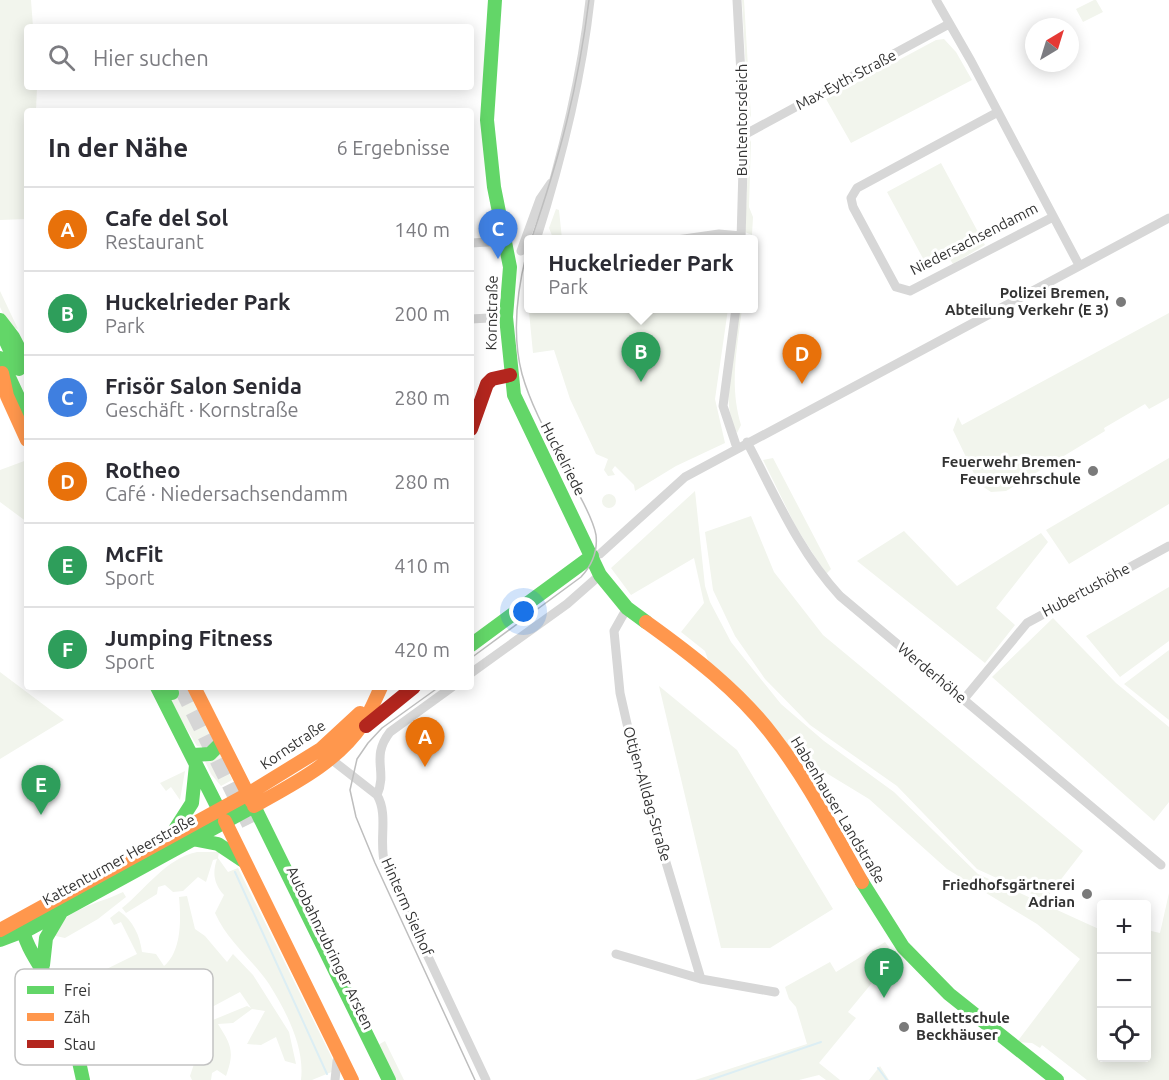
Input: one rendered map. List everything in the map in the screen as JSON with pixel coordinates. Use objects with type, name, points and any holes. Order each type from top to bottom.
[{"type":"main road","name":"Kornstraße","points":[[495,0],[487,120],[494,187],[516,249],[506,317],[510,375]]},
{"type":"main road","points":[[0,320],[13,337],[24,358]]},
{"type":"main road","points":[[0,329],[24,381]]},
{"type":"main road","points":[[0,357],[24,409]]},
{"type":"main road","points":[[0,357],[7,396],[24,433]]},
{"type":"main road","points":[[474,411],[492,379],[510,375]]},
{"type":"main road","name":"Huckelriede","points":[[510,375],[514,395],[529,429],[592,556]]},
{"type":"main road","points":[[474,643],[592,556]]},
{"type":"main road","name":"Habenhauser Landstraße","points":[[592,556],[600,575],[627,608],[694,657],[739,698],[772,734],[795,766],[884,920],[926,972],[971,1013],[1057,1080]]},
{"type":"main road","points":[[159,690],[352,1080]]},
{"type":"main road","points":[[195,690],[389,1080]]},
{"type":"main road","name":"Kornstraße","points":[[326,754],[350,739],[371,710],[379,690]]},
{"type":"main road","name":"Kornstraße","points":[[251,800],[312,774],[349,724],[379,690]]},
{"type":"main road","points":[[379,690],[397,693],[405,690]]},
{"type":"main road","points":[[350,739],[409,690]]},
{"type":"main road","points":[[194,758],[210,754],[221,743]]},
{"type":"main road","points":[[194,758],[216,787],[235,800],[251,800]]},
{"type":"main road","points":[[172,833],[192,803],[194,758]]},
{"type":"main road","name":"Kattenturmer Heerstraße","points":[[0,930],[23,926],[64,908],[192,839],[222,815],[235,800]]},
{"type":"main road","name":"Kattenturmer Heerstraße","points":[[0,940],[172,833],[222,815],[251,800]]},
{"type":"main road","name":"Autobahnzubringer Arsten","points":[[362,1080],[249,834],[376,1080]]},
{"type":"main road","points":[[192,839],[218,844],[243,861]]},
{"type":"main road","points":[[45,969],[46,938],[64,908]]},
{"type":"main road","points":[[23,926],[44,969]]},
{"type":"main road","points":[[80,1065],[83,1080]]},
{"type":"street","points":[[540,235],[578,87],[590,0]]},
{"type":"street","name":"Buntentorsdeich","points":[[737,0],[744,135],[741,235]]},
{"type":"street","name":"Niedersachsendamm","points":[[936,0],[1079,265]]},
{"type":"street","name":"Max-Eyth-Straße","points":[[744,135],[949,24]]},
{"type":"street","name":"Niedersachsendamm","points":[[998,112],[857,188],[850,198],[853,207],[896,287],[910,291],[1053,217]]},
{"type":"street","points":[[474,243],[516,249],[540,199],[554,178]]},
{"type":"street","points":[[592,556],[600,554],[685,477],[737,447],[1169,219]]},
{"type":"street","points":[[735,313],[723,406],[737,447]]},
{"type":"street","points":[[474,319],[506,317]]},
{"type":"street","name":"Werderhöhe","points":[[747,442],[795,534],[824,579],[858,612],[1161,865]]},
{"type":"street","name":"Hubertushöhe","points":[[964,699],[1027,622],[1169,546]]},
{"type":"street","points":[[474,672],[567,604],[600,575]]},
{"type":"street","name":"Ottjen-Alldag-Straße","points":[[627,608],[614,631],[620,693],[635,759],[701,979]]},
{"type":"street","points":[[326,754],[377,795],[381,785],[378,753],[382,742],[390,732],[448,690]]},
{"type":"street","name":"Hinterm Sielhof","points":[[377,795],[382,803],[382,855],[385,865],[486,1080]]},
{"type":"street","points":[[616,954],[701,979],[776,992]]},
{"type":"street","points":[[318,1011],[323,1031],[337,1062],[335,1080]]},
{"type":"shaded area","points":[[0,0],[31,0],[33,24],[24,24],[24,90],[37,90],[36,108],[24,108],[24,219],[0,220]]},
{"type":"shaded area","points":[[742,0],[744,0],[751,118],[748,109]]},
{"type":"shaded area","points":[[1094,0],[1103,12],[1083,22],[1076,9]]},
{"type":"shaded area","points":[[944,39],[956,52],[972,80],[851,143],[826,99],[936,40]]},
{"type":"shaded area","points":[[751,140],[749,207],[753,217],[752,235],[745,232]]},
{"type":"shaded area","points":[[941,163],[985,245],[953,264],[946,253],[926,264],[887,192]]},
{"type":"shaded area","points":[[556,209],[559,210],[562,235],[552,235],[549,228]]},
{"type":"shaded area","points":[[0,291],[18,329],[9,326],[0,307]]},
{"type":"shaded area","points":[[529,313],[727,313],[715,399],[725,443],[676,466],[635,491],[634,485],[615,466],[612,470],[615,475],[608,476],[604,470],[608,459],[596,454],[570,399],[554,350],[533,353]]},
{"type":"shaded area","points":[[737,313],[741,313],[735,367],[735,396],[741,425],[737,433],[729,406],[731,355]]},
{"type":"shaded area","points":[[1169,313],[1169,398],[1149,409],[1145,404],[1006,491],[991,492],[979,484],[953,430],[958,417],[962,425]]},
{"type":"shaded area","points":[[773,458],[831,569],[826,574],[796,527],[763,460]]},
{"type":"shaded area","points":[[1169,458],[1169,504],[1069,564],[1046,530]]},
{"type":"shaded area","points":[[24,461],[24,520],[0,502],[0,470]]},
{"type":"shaded area","points":[[695,491],[705,586],[710,602],[731,642],[781,704],[824,741],[894,792],[978,874],[1097,928],[1097,1062],[1151,1062],[1151,931],[1160,933],[1169,893],[1169,1080],[1087,1080],[1042,1045],[1040,1048],[1032,1043],[1017,1042],[1080,959],[1037,924],[947,869],[869,799],[823,771],[811,778],[763,716],[708,660],[705,651],[681,632],[704,603],[694,558],[631,595],[611,568]]},
{"type":"shaded area","points":[[606,494],[612,494],[616,501],[612,508],[606,508],[602,504],[602,498]]},
{"type":"shaded area","points":[[751,516],[774,572],[823,635],[1083,851],[1045,900],[977,869],[897,786],[810,725],[765,679],[735,636],[713,590],[705,532]]},
{"type":"shaded area","points":[[904,531],[957,586],[1041,533],[1048,542],[996,608],[1015,625],[985,663],[857,561]]},
{"type":"shaded area","points":[[1169,587],[1169,641],[1120,677],[1086,636]]},
{"type":"shaded area","points":[[1053,618],[1116,683],[1169,727],[1169,802],[1154,821],[992,677]]},
{"type":"shaded area","points":[[1169,650],[1169,720],[1124,684]]},
{"type":"shaded area","points":[[0,672],[64,720],[0,759]]},
{"type":"shaded area","points":[[659,686],[737,750],[833,909],[770,948],[721,948]]},
{"type":"shaded area","points":[[182,690],[190,690],[214,739],[210,748],[197,746],[167,697]]},
{"type":"shaded area","points":[[220,751],[232,780],[221,786],[211,774],[204,759]]},
{"type":"shaded area","points":[[185,771],[180,800],[171,787],[166,791],[160,783]]},
{"type":"shaded area","points":[[197,852],[219,852],[218,858],[228,872],[238,868],[334,1062],[334,1071],[312,1080],[301,1080],[297,1042],[282,1006],[269,984],[233,942],[215,913],[224,895],[215,878],[217,859],[213,860],[206,882],[198,877],[183,891],[173,892],[165,885],[158,887],[157,894],[126,913],[122,908],[175,861]]},
{"type":"shaded area","points":[[123,892],[126,897],[98,919],[65,938],[51,935],[66,918],[74,913]]},
{"type":"shaded area","points":[[187,896],[195,929],[205,936],[227,962],[233,954],[253,975],[289,1032],[296,1064],[285,1061],[276,1037],[261,1045],[247,1044],[265,1011],[252,1009],[233,1023],[218,1024],[226,1037],[231,1054],[226,1076],[217,1070],[212,1073],[211,1080],[192,1080],[190,1076],[194,1065],[213,1065],[213,1020],[247,1006],[251,1008],[240,992],[213,1006],[213,969],[107,969],[137,954],[121,922],[114,925],[110,918],[119,911],[135,929],[142,952],[156,954],[164,966],[174,952],[179,934],[179,897]]},
{"type":"shaded area","points":[[885,942],[895,955],[848,1012],[856,1018],[819,1063],[840,1080],[826,1080],[819,1075],[799,1080],[695,1080],[807,1044],[796,1007],[789,999],[785,987],[830,962],[836,972]]},
{"type":"shaded area","points":[[385,1041],[404,1080],[395,1080],[378,1045]]},
{"type":"shaded area","points":[[880,1066],[889,1080],[869,1080]]},
{"type":"waterway","points":[[235,872],[327,1074]]},
{"type":"waterway","points":[[710,1080],[821,1042]]},
{"type":"waterway","points":[[878,1068],[887,1080]]},
{"type":"tunnel","points":[[184,690],[254,831]]},
{"type":"tram line","points":[[533,235],[567,122],[589,0]]},
{"type":"tram line","points":[[474,656],[581,577],[591,563],[596,547],[595,529],[590,516],[539,417],[522,374],[516,326],[524,266]]},
{"type":"tram line","points":[[435,690],[382,728],[368,743],[357,759],[350,790],[356,817],[375,863],[475,1080]]},
{"type":"traffic: fast","points":[[495,0],[487,120],[494,187],[510,267],[506,317],[514,395],[600,575],[627,608],[646,622]]},
{"type":"traffic: fast","points":[[0,320],[13,337],[24,358]]},
{"type":"traffic: fast","points":[[0,329],[19,369]]},
{"type":"traffic: fast","points":[[0,358],[24,410]]},
{"type":"traffic: fast","points":[[474,643],[592,556]]},
{"type":"traffic: fast","points":[[159,690],[223,818]]},
{"type":"traffic: fast","points":[[193,755],[210,754],[221,743]]},
{"type":"traffic: fast","points":[[174,831],[192,803],[196,765]]},
{"type":"traffic: fast","points":[[0,940],[29,929],[254,806]]},
{"type":"traffic: fast","points":[[254,806],[389,1080]]},
{"type":"traffic: fast","points":[[192,839],[218,844],[242,860]]},
{"type":"traffic: fast","points":[[862,882],[903,947],[949,994],[1057,1080]]},
{"type":"traffic: fast","points":[[43,965],[46,938],[63,909]]},
{"type":"traffic: fast","points":[[21,922],[26,941],[41,969]]},
{"type":"traffic: fast","points":[[79,1065],[83,1080]]},
{"type":"traffic: slow","points":[[2,373],[7,396],[24,433]]},
{"type":"traffic: slow","points":[[646,622],[714,674],[760,720],[798,771],[862,882]]},
{"type":"traffic: slow","points":[[196,690],[252,802]]},
{"type":"traffic: slow","points":[[254,806],[313,772],[340,751],[362,725],[380,690]]},
{"type":"traffic: slow","points":[[248,794],[321,749],[360,713]]},
{"type":"traffic: slow","points":[[0,930],[248,794]]},
{"type":"traffic: slow","points":[[225,821],[352,1080]]},
{"type":"traffic: jam","points":[[474,421],[487,384],[492,379],[510,375]]},
{"type":"traffic: jam","points":[[366,726],[410,690]]},
{"type":"place","name":"Frisör Salon Senida","points":[[498,259]]},
{"type":"place","name":"Polizei Bremen, Abteilung Verkehr (E 3)","points":[[1121,302]]},
{"type":"place","name":"Huckelrieder Park","points":[[641,382]]},
{"type":"place","name":"Rotheo","points":[[802,384]]},
{"type":"place","name":"Feuerwehr Bremen- Feuerwehrschule","points":[[1093,471]]},
{"type":"place","name":"Cafe del Sol","points":[[425,767]]},
{"type":"place","name":"McFit","points":[[41,815]]},
{"type":"place","name":"Friedhofsgärtnerei Adrian","points":[[1087,894]]},
{"type":"place","name":"Jumping Fitness","points":[[884,998]]},
{"type":"place","name":"Ballettschule Beckhäuser","points":[[904,1027]]}]
